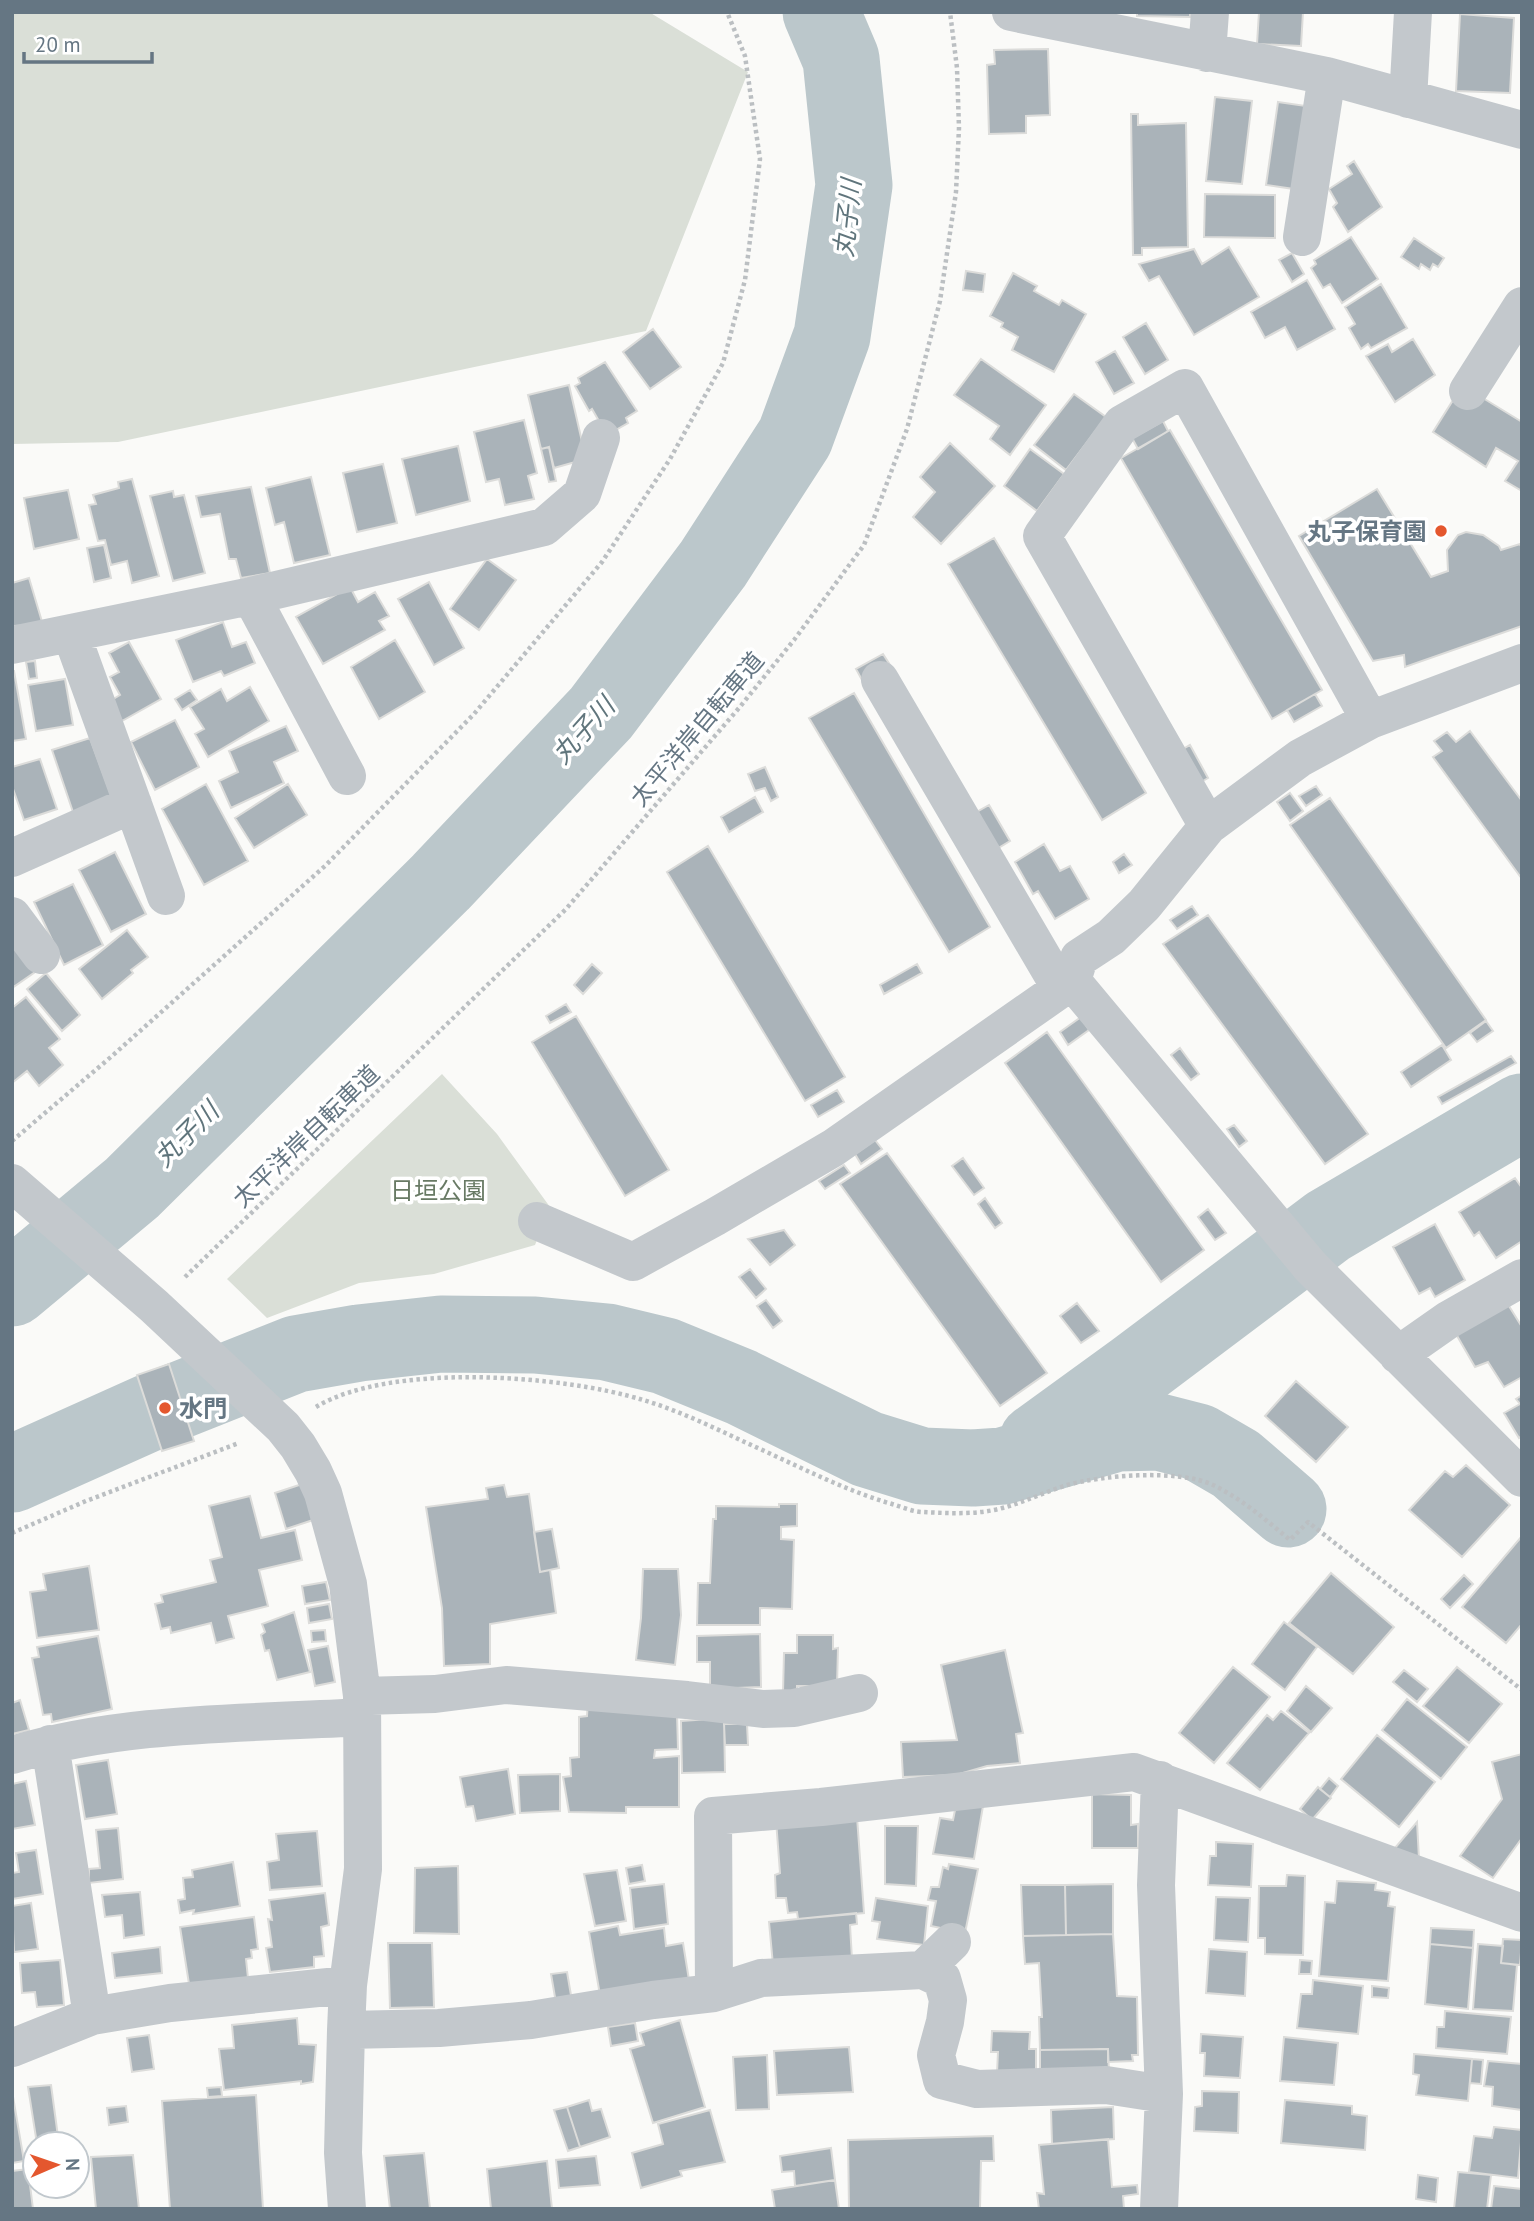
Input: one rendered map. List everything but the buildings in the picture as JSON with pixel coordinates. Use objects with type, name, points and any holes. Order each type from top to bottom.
[{"type":"street","points":[[1011,12],[1327,76],[1522,130]]},
{"type":"street","points":[[1207,52],[1210,12]]},
{"type":"street","points":[[1408,99],[1413,12]]},
{"type":"street","points":[[1302,237],[1327,76]]},
{"type":"street","points":[[1468,391],[1522,306]]},
{"type":"street","points":[[1208,827],[1042,537],[1122,424],[1185,388],[1370,720]]},
{"type":"street","points":[[12,645],[251,596],[544,527],[582,494],[601,439]]},
{"type":"street","points":[[251,596],[347,776]]},
{"type":"street","points":[[71,633],[166,896]]},
{"type":"street","points":[[537,1221],[633,1262],[715,1217],[833,1148],[1067,985],[1079,958],[1111,937],[1144,905],[1208,827],[1300,758],[1370,720],[1522,663]]},
{"type":"street","points":[[880,680],[1067,985],[1310,1266],[1522,1478]]},
{"type":"street","points":[[12,858],[133,804]]},
{"type":"street","points":[[12,916],[41,956]]},
{"type":"street","points":[[12,1183],[198,1346],[271,1416],[308,1462],[323,1493],[348,1584],[362,1707],[363,1869],[348,1985],[346,2030],[343,2153],[347,2209]]},
{"type":"street","points":[[1398,1355],[1448,1320],[1522,1278]]},
{"type":"street","points":[[12,1755],[50,1744],[136,1730],[362,1707],[435,1693],[506,1685],[763,1709],[794,1708],[859,1693]]},
{"type":"street","points":[[50,1744],[92,2017]]},
{"type":"street","points":[[714,1993],[713,1816],[1134,1772],[1522,1913]]},
{"type":"street","points":[[1159,2209],[1164,2094],[1156,1885],[1160,1780]]},
{"type":"street","points":[[923,1970],[952,1942]]},
{"type":"street","points":[[346,2030],[439,2028],[531,2020],[714,1993],[761,1978],[923,1970],[942,1979],[948,2000],[936,2055],[942,2080],[977,2089],[1106,2084],[1164,2094]]},
{"type":"street","points":[[12,2048],[92,2017],[170,2003],[348,1985]]},
{"type":"path","points":[[12,1141],[112,1056],[325,866],[474,714],[603,562],[670,459],[723,363],[744,280],[760,159],[745,56],[727,12]]},
{"type":"path","name":"太平洋岸自転車道","points":[[147,1301],[566,908],[739,708],[794,640],[864,545],[907,429],[940,301],[956,192],[959,128],[957,68],[950,12]]},
{"type":"path","points":[[12,1533],[271,1416],[334,1396],[419,1380],[485,1378],[586,1385],[679,1413],[868,1497],[920,1512],[982,1512],[1068,1485],[1128,1475],[1166,1475],[1210,1483],[1244,1503],[1290,1540],[1308,1522],[1522,1690]]},
{"type":"green space","points":[[12,12],[649,12],[748,72],[646,331],[118,442],[12,444]]},
{"type":"green space","name":"日垣公園","points":[[442,1074],[497,1134],[550,1207],[535,1245],[434,1274],[359,1283],[267,1318],[227,1279]]},
{"type":"waterway","name":"丸子川","points":[[12,1288],[132,1188],[441,882],[601,713],[713,564],[795,437],[832,336],[854,185],[841,59],[821,12]]},
{"type":"waterway","points":[[1037,1442],[1328,1226],[1522,1112]]},
{"type":"waterway","points":[[12,1474],[155,1410],[296,1354],[359,1343],[441,1334],[535,1335],[607,1342],[665,1356],[741,1387],[867,1449],[922,1466],[1003,1466],[1117,1433],[1159,1432],[1198,1442],[1236,1464],[1288,1509]]},
{"type":"place","name":"丸子保育園","points":[[1441,531]]},
{"type":"place","name":"水門","points":[[165,1408]]}]
